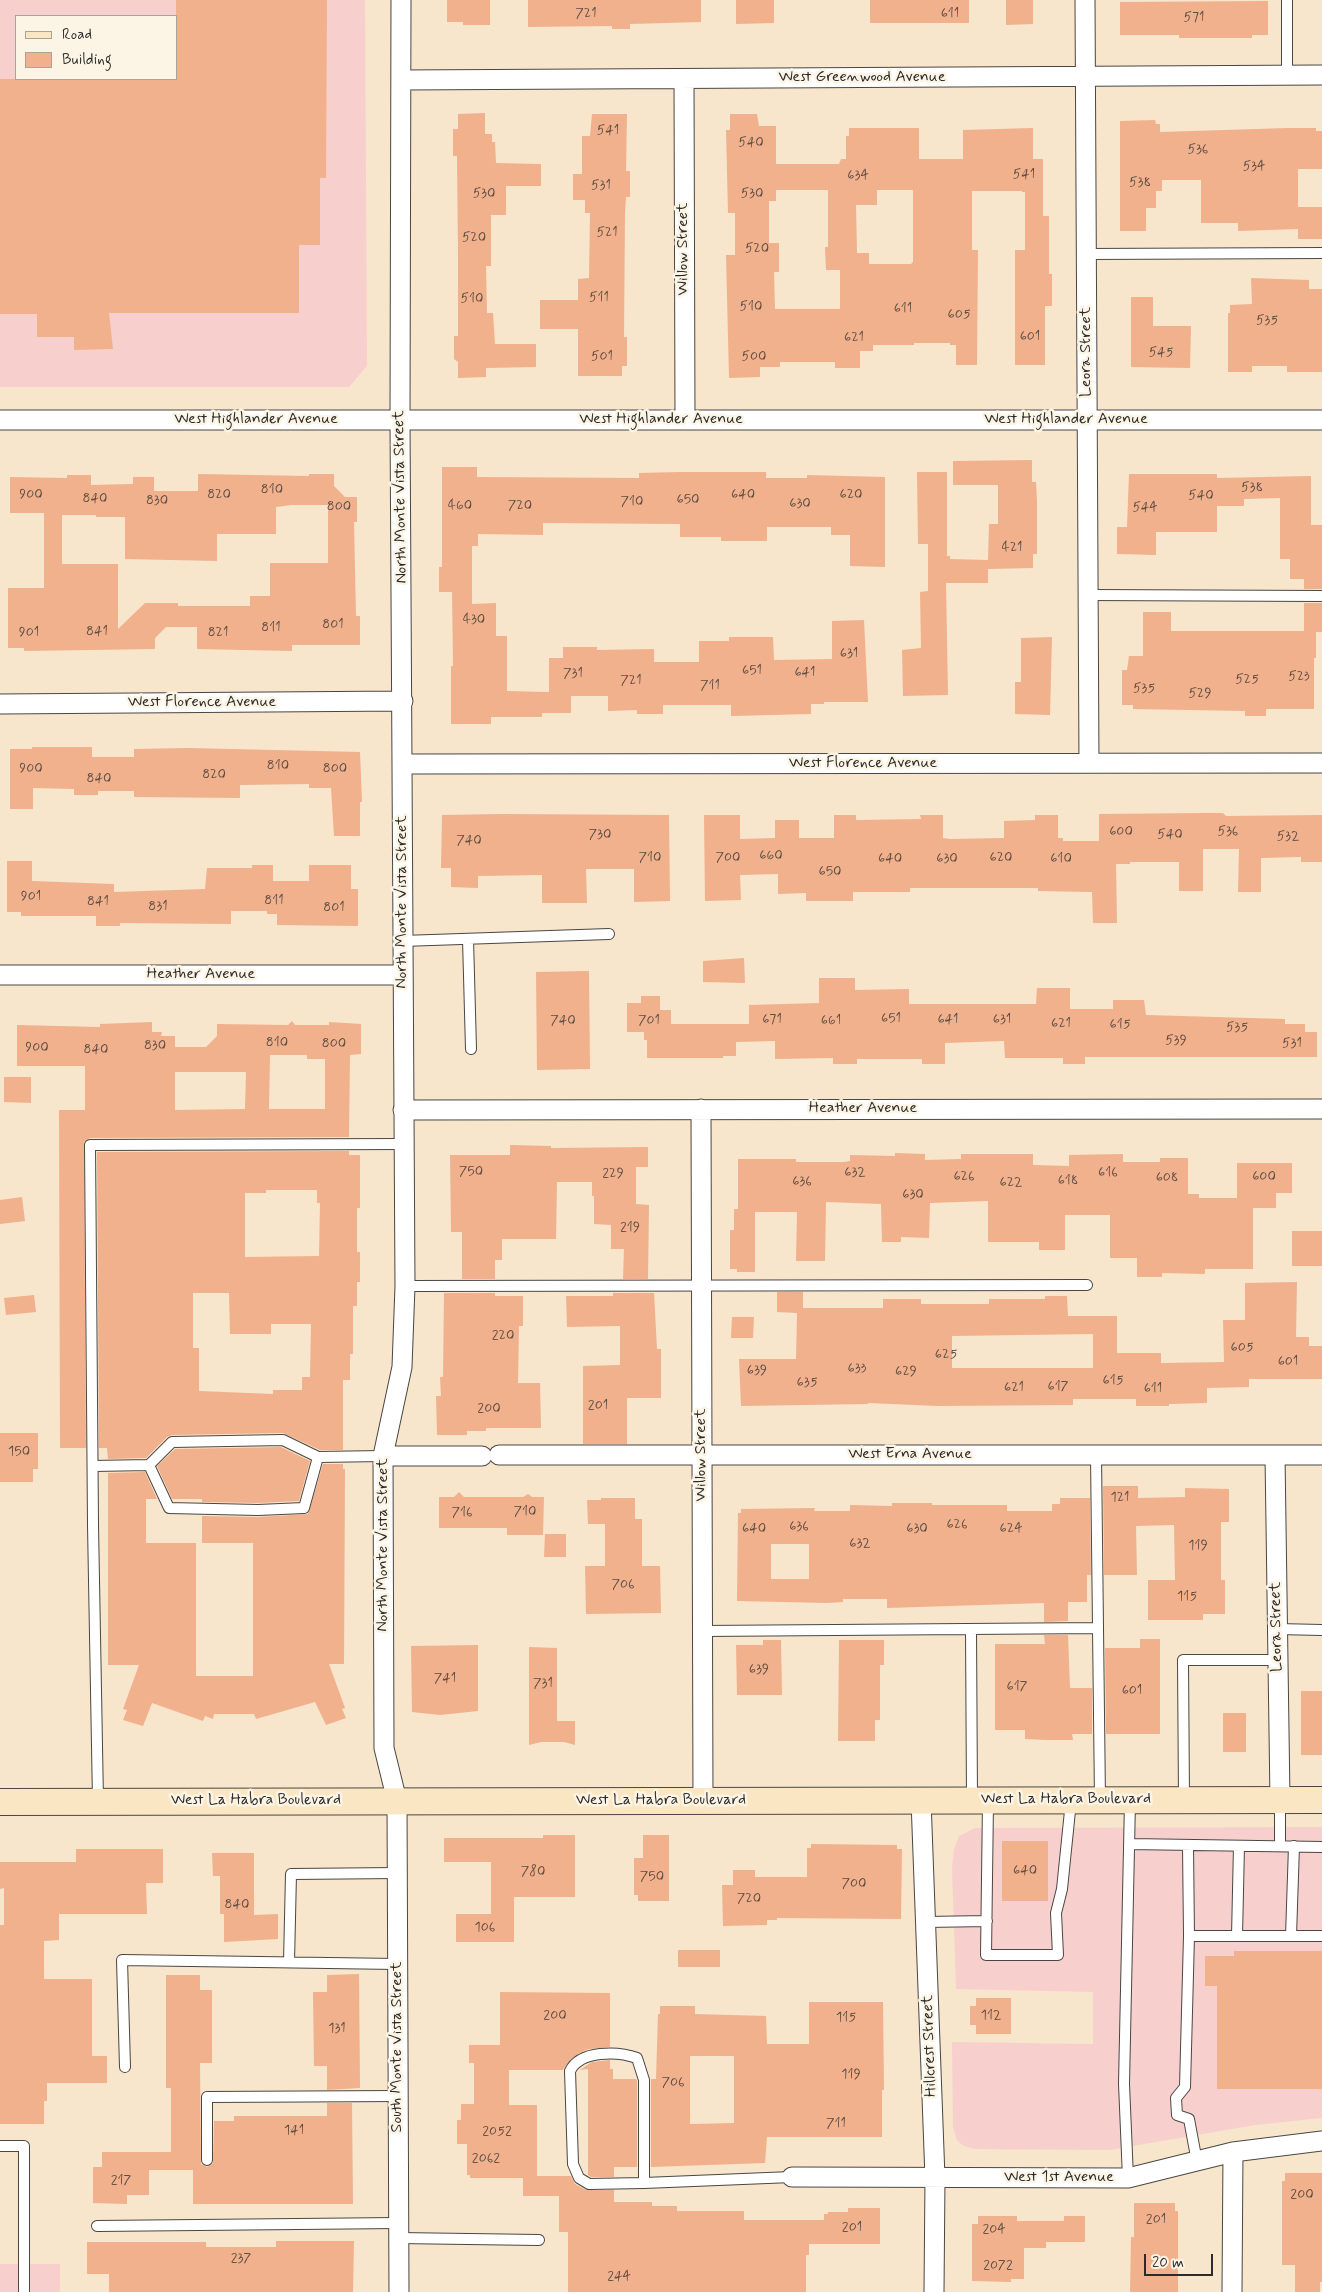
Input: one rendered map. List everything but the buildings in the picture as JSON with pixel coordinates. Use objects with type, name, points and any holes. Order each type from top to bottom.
[{"type":"main road","name":"West La Habra Boulevard","points":[[0,1802],[1322,1800]]},
{"type":"street","name":"North Monte Vista Street","points":[[397,1801],[384,1748],[383,1456],[402,1367],[405,1286],[400,420],[401,0]]},
{"type":"street","name":"Leora Street","points":[[1085,0],[1089,763]]},
{"type":"street","name":"West Greenwood Avenue","points":[[402,80],[1322,75]]},
{"type":"street","name":"Willow Street","points":[[684,79],[685,420]]},
{"type":"street","name":"West Highlander Avenue","points":[[0,420],[1322,420]]},
{"type":"street","name":"West Florence Avenue","points":[[0,704],[403,701]]},
{"type":"street","name":"West Florence Avenue","points":[[403,764],[1322,763]]},
{"type":"street","name":"Heather Avenue","points":[[0,975],[402,975]]},
{"type":"street","name":"Willow Street","points":[[701,1109],[703,1801]]},
{"type":"street","name":"Heather Avenue","points":[[404,1110],[1322,1109]]},
{"type":"street","name":"Leora Street","points":[[1275,1454],[1280,1800]]},
{"type":"street","name":"West Erna Avenue","points":[[383,1456],[1322,1454]]},
{"type":"street","name":"Hillcrest Street","points":[[921,1800],[935,2178],[934,2292]]},
{"type":"street","name":"South Monte Vista Street","points":[[397,1801],[399,2292]]},
{"type":"street","name":"West 1st Avenue","points":[[792,2177],[1128,2178],[1233,2152],[1322,2141]]},
{"type":"street","points":[[1232,2292],[1233,2152]]},
{"type":"lane","points":[[1287,0],[1287,75]]},
{"type":"lane","points":[[1086,254],[1322,253]]},
{"type":"lane","points":[[1088,595],[1322,596]]},
{"type":"lane","points":[[402,941],[609,934]]},
{"type":"lane","points":[[468,939],[471,1049]]},
{"type":"lane","points":[[98,1802],[90,1145],[404,1144]]},
{"type":"lane","points":[[405,1286],[1087,1285]]},
{"type":"lane","points":[[93,1466],[149,1465],[172,1442],[283,1440],[318,1457],[383,1456]]},
{"type":"lane","points":[[1096,1454],[1100,1800]]},
{"type":"lane","points":[[149,1465],[169,1508],[258,1510],[304,1508],[318,1457]]},
{"type":"lane","points":[[703,1630],[1098,1628]]},
{"type":"lane","points":[[971,1629],[986,1922],[986,1955],[1058,1955],[1056,1913],[1062,1889],[1071,1800]]},
{"type":"lane","points":[[1278,1629],[1322,1630]]},
{"type":"lane","points":[[1184,1800],[1183,1660],[1278,1660]]},
{"type":"lane","points":[[1128,2178],[1124,2084],[1130,1800]]},
{"type":"lane","points":[[1280,1800],[1280,1846]]},
{"type":"lane","points":[[1130,1844],[1322,1847]]},
{"type":"lane","points":[[1188,1845],[1189,1936],[1185,2087],[1176,2098],[1177,2114],[1189,2119],[1196,2162]]},
{"type":"lane","points":[[1237,1936],[1239,1846]]},
{"type":"lane","points":[[1291,1936],[1294,1846]]},
{"type":"lane","points":[[289,1962],[291,1874],[397,1873]]},
{"type":"lane","points":[[926,1922],[986,1922]]},
{"type":"lane","points":[[1189,1936],[1322,1936]]},
{"type":"lane","points":[[125,2067],[122,1960],[398,1964]]},
{"type":"lane","points":[[644,2183],[644,2080],[638,2058],[625,2054],[616,2054],[587,2056],[574,2062],[570,2071],[573,2164],[579,2178],[589,2184],[644,2183],[792,2177]]},
{"type":"lane","points":[[207,2160],[207,2097],[398,2096]]},
{"type":"lane","points":[[0,2146],[24,2146],[24,2292]]},
{"type":"lane","points":[[97,2226],[398,2231],[539,2240]]},
{"type":"shaded area","points":[[0,0],[365,0],[367,366],[349,387],[0,387]]},
{"type":"shaded area","points":[[1322,1827],[1322,2118],[1255,2125],[1110,2150],[974,2149],[962,2145],[957,2140],[953,2127],[952,2042],[1093,2044],[1093,1992],[956,1989],[952,1868],[954,1849],[959,1836],[975,1828]]},
{"type":"shaded area","points":[[0,2264],[60,2264],[60,2292],[0,2292]]}]
